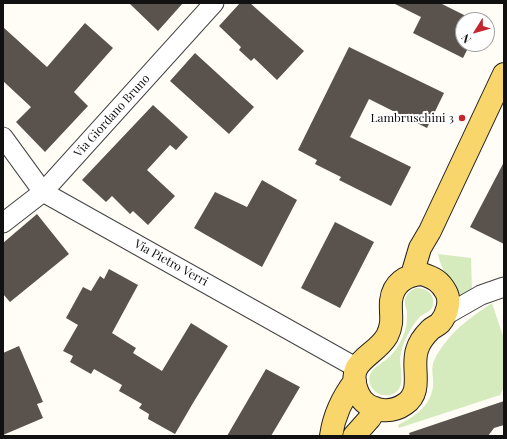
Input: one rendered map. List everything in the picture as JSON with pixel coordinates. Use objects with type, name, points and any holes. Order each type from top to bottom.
[{"type":"main road","points":[[423,276],[430,231],[504,74]]},
{"type":"main road","points":[[331,436],[333,423],[340,404],[362,360],[380,345],[387,336],[391,325],[391,301],[393,292],[399,282],[423,276],[441,283],[447,295],[448,305],[446,315],[440,324],[430,330],[420,343],[415,358],[416,388],[407,402],[399,408],[388,410],[375,408],[364,402],[359,395],[356,374]]},
{"type":"main road","points":[[354,436],[370,418],[375,408]]},
{"type":"street","name":"Via Giordano Bruno","points":[[3,223],[43,192],[214,3]]},
{"type":"street","name":"Via Pietro Verri","points":[[3,137],[43,192],[356,374]]},
{"type":"street","points":[[446,315],[481,294],[504,287]]},
{"type":"green space","points":[[438,254],[471,258],[472,293],[456,301]]},
{"type":"green space","points":[[416,288],[426,290],[431,294],[433,300],[432,307],[417,320],[404,341],[400,359],[402,378],[399,389],[390,395],[379,394],[374,391],[371,386],[369,381],[370,375],[374,369],[389,357],[400,343],[407,324],[405,299],[411,291]]},
{"type":"green space","points":[[492,303],[504,339],[504,387],[500,395],[399,428],[398,425],[421,410],[429,399],[433,386],[433,362],[451,335],[463,324]]},
{"type":"building","points":[[129,3],[183,3],[158,31]]},
{"type":"building","points":[[240,3],[250,3],[304,51],[277,80],[254,58],[251,61],[239,50],[241,47],[219,26]]},
{"type":"building","points":[[393,3],[440,3],[458,12],[455,12],[455,52],[466,52],[463,58],[413,33],[421,17]]},
{"type":"building","points":[[85,23],[113,48],[74,92],[88,106],[45,152],[16,122],[31,107],[3,81],[3,27],[47,67]]},
{"type":"building","points":[[349,47],[444,93],[427,128],[369,99],[350,137],[411,167],[391,206],[339,180],[341,177],[315,164],[317,160],[298,150]]},
{"type":"building","points":[[195,53],[254,107],[229,134],[170,81]]},
{"type":"building","points":[[153,105],[188,137],[176,150],[170,145],[147,170],[175,196],[148,225],[133,211],[130,214],[112,196],[106,202],[82,180]]},
{"type":"building","points":[[504,162],[504,244],[470,227]]},
{"type":"building","points":[[262,180],[297,200],[262,267],[194,228],[215,192],[247,207]]},
{"type":"building","points":[[37,214],[69,254],[10,302],[3,294],[3,243]]},
{"type":"building","points":[[335,222],[374,242],[340,308],[301,288]]},
{"type":"building","points":[[109,269],[138,285],[112,333],[136,348],[133,353],[162,371],[191,323],[228,346],[175,434],[148,419],[149,414],[139,408],[142,404],[119,391],[122,385],[94,369],[91,374],[70,362],[73,356],[63,351],[78,325],[66,318],[83,287],[91,291],[100,276],[104,279]]},
{"type":"building","points":[[19,346],[43,402],[37,404],[43,418],[3,435],[3,353]]},
{"type":"building","points":[[266,369],[300,387],[271,436],[227,436]]},
{"type":"building","points":[[504,401],[504,425],[494,428],[488,436],[410,436],[409,433]]},
{"type":"place","name":"Lambruschini 3","points":[[462,118]]}]
